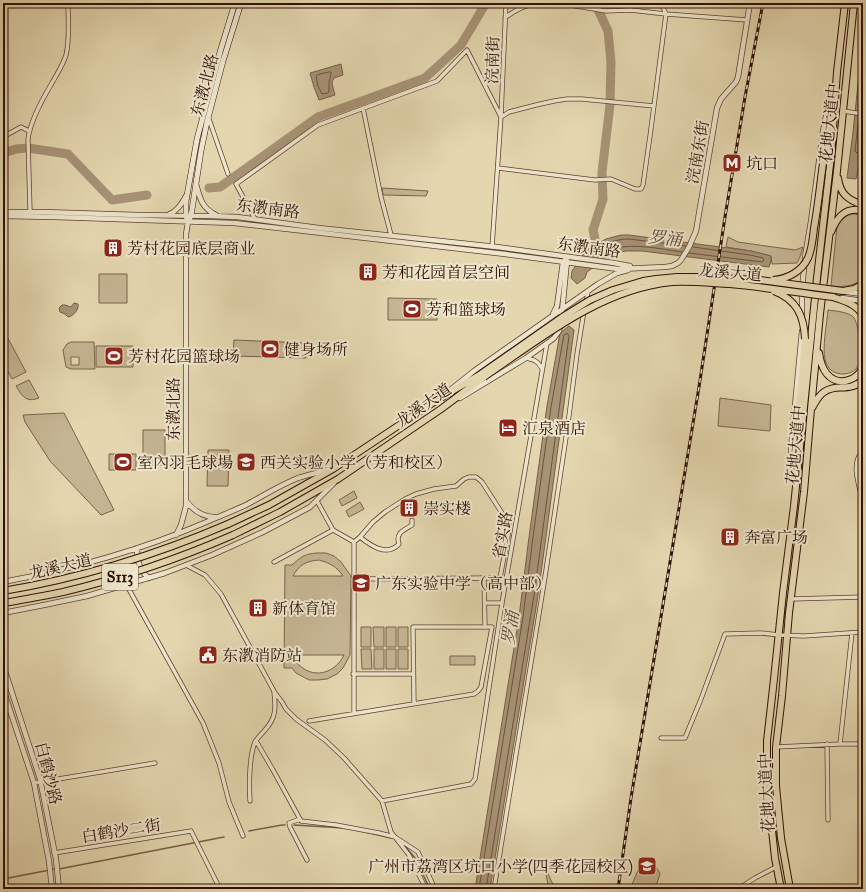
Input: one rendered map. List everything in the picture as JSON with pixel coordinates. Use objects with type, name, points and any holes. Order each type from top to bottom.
[{"type":"main road","name":"东漖北路","points":[[189,216],[187,193],[201,121],[235,3]]},
{"type":"main road","name":"东漖北路","points":[[188,222],[208,118],[223,61],[241,3]]},
{"type":"main road","name":"花地大道中","points":[[780,889],[772,839],[767,784],[767,741],[794,506],[845,3]]},
{"type":"main road","name":"花地大道中","points":[[790,889],[782,842],[776,786],[776,747],[791,599],[804,492],[828,241],[837,171],[854,3]]},
{"type":"main road","points":[[759,284],[789,276],[799,270],[809,257],[837,72]]},
{"type":"main road","points":[[837,171],[839,184],[843,194],[849,199],[863,205]]},
{"type":"main road","points":[[828,241],[839,217],[847,211],[860,211]]},
{"type":"main road","name":"龙溪大道","points":[[3,603],[63,592],[112,579],[162,563],[188,554],[232,535],[280,512],[338,479],[441,409],[483,375],[564,316],[590,300],[613,290],[643,281],[677,277],[695,277],[843,291]]},
{"type":"main road","points":[[759,284],[786,297],[796,306],[804,324],[805,339],[797,431],[794,506]]},
{"type":"main road","name":"龙溪大道","points":[[759,284],[833,297]]},
{"type":"main road","points":[[843,291],[854,289],[863,284]]},
{"type":"main road","points":[[833,297],[854,306],[863,316]]},
{"type":"main road","points":[[818,346],[820,359],[827,375],[837,381],[843,382],[854,379],[858,376],[863,366]]},
{"type":"main road","name":"龙溪大道","points":[[3,591],[52,582],[108,568],[166,549],[228,524],[276,501],[333,469],[434,402],[483,375]]},
{"type":"main road","points":[[811,409],[823,392],[829,389],[852,386],[863,380]]},
{"type":"street","points":[[30,211],[29,131],[66,54],[68,41],[68,3]]},
{"type":"street","name":"浣南街","points":[[492,247],[501,117],[506,3]]},
{"type":"street","points":[[521,3],[526,5]]},
{"type":"street","points":[[505,18],[512,12],[526,5],[538,3]]},
{"type":"street","points":[[558,3],[616,12],[630,10],[747,20]]},
{"type":"street","points":[[498,168],[595,180],[611,179],[635,189],[641,189],[643,185],[666,14],[661,3]]},
{"type":"street","name":"浣南东街","points":[[635,268],[657,268],[672,266],[678,263],[693,238],[698,223],[717,108],[721,99],[736,82],[738,77],[750,3]]},
{"type":"street","points":[[255,220],[236,184],[318,125],[437,81],[467,50],[501,117],[509,112],[554,100],[567,99],[654,106]]},
{"type":"street","points":[[795,482],[791,468],[802,331],[802,290],[804,263],[823,131],[826,116],[835,90]]},
{"type":"street","points":[[363,108],[381,197],[391,235]]},
{"type":"street","points":[[843,111],[863,114]]},
{"type":"street","points":[[208,118],[228,174]]},
{"type":"street","points":[[3,137],[21,127],[29,131]]},
{"type":"street","points":[[196,184],[201,201],[210,213],[218,216]]},
{"type":"street","points":[[166,216],[178,209],[187,193]]},
{"type":"street","name":"东漖南路","points":[[3,212],[30,211],[166,216],[218,216],[492,247],[579,258],[635,268]]},
{"type":"street","name":"东漖南路","points":[[3,216],[220,222],[498,253],[618,269],[635,268]]},
{"type":"street","name":"东漖北路","points":[[176,535],[181,525],[186,506],[186,234],[188,222]]},
{"type":"street","points":[[548,342],[555,327],[552,316],[557,306],[566,257]]},
{"type":"street","points":[[441,409],[526,358],[554,338],[559,331],[565,262]]},
{"type":"street","points":[[434,402],[474,371],[607,278],[635,268]]},
{"type":"street","points":[[494,889],[545,577],[577,354],[588,291]]},
{"type":"street","name":"龙溪大道","points":[[843,291],[863,294]]},
{"type":"street","name":"龙溪大道","points":[[833,297],[863,301]]},
{"type":"street","name":"省实路","points":[[382,801],[471,784],[476,779],[502,603],[542,369],[548,342]]},
{"type":"street","points":[[526,358],[535,360],[540,364],[542,369]]},
{"type":"street","points":[[863,452],[858,456],[856,474],[863,502]]},
{"type":"street","points":[[3,582],[75,567],[176,535],[246,505],[298,478],[333,469]]},
{"type":"street","points":[[354,542],[373,522],[405,499],[434,489],[456,486],[464,479],[469,477],[476,478],[482,482],[509,524],[500,578],[354,579]]},
{"type":"street","points":[[3,613],[64,601],[149,578],[186,565],[238,544],[310,507],[338,479]]},
{"type":"street","points":[[186,501],[200,513],[217,518]]},
{"type":"street","points":[[317,501],[334,530],[354,542]]},
{"type":"street","points":[[360,537],[376,548],[391,550],[399,544],[398,537],[400,533],[412,526],[412,520]]},
{"type":"street","points":[[274,562],[334,530]]},
{"type":"street","points":[[354,542],[354,714]]},
{"type":"street","points":[[137,548],[137,555],[142,570],[149,578]]},
{"type":"street","points":[[186,565],[205,575],[221,594],[275,693],[286,709],[296,719],[325,740],[339,753],[382,801],[391,832],[409,855],[426,889]]},
{"type":"street","points":[[484,578],[485,627]]},
{"type":"street","points":[[126,584],[203,723],[219,763],[229,802],[244,836]]},
{"type":"street","points":[[791,599],[863,597]]},
{"type":"street","points":[[484,603],[502,603]]},
{"type":"street","points":[[309,721],[474,694],[481,687],[492,627],[413,627],[414,703]]},
{"type":"street","points":[[661,738],[685,738],[701,699],[724,634],[761,633],[804,636],[863,632]]},
{"type":"street","points":[[840,744],[852,633]]},
{"type":"street","name":"白鹤沙路","points":[[3,665],[40,782],[56,859],[58,889]]},
{"type":"street","points":[[354,674],[413,674]]},
{"type":"street","points":[[250,801],[251,758],[256,741],[267,728],[275,714],[276,706],[273,689]]},
{"type":"street","name":"白鹤沙路","points":[[3,690],[34,783],[49,861],[52,889]]},
{"type":"street","points":[[256,741],[300,819]]},
{"type":"street","points":[[776,747],[827,744],[863,744]]},
{"type":"street","points":[[827,744],[828,820]]},
{"type":"street","points":[[34,783],[155,763]]},
{"type":"street","points":[[308,860],[289,823],[300,819],[379,833],[395,837],[418,852],[435,889]]},
{"type":"street","name":"白鹤沙二街","points":[[54,853],[191,832],[220,889]]},
{"type":"street","points":[[738,889],[776,867]]},
{"type":"shaded area","points":[[382,188],[428,191],[426,196],[383,195]]},
{"type":"shaded area","points":[[854,214],[863,216],[863,278],[852,285],[831,286],[837,226],[844,217]]},
{"type":"shaded area","points":[[728,237],[738,242],[795,250],[803,247],[797,263],[772,264],[771,256],[726,247]]},
{"type":"shaded area","points":[[99,274],[127,274],[127,303],[99,303]]},
{"type":"shaded area","name":"芳和篮球场","points":[[388,298],[437,299],[437,320],[388,320]]},
{"type":"shaded area","points":[[828,310],[849,314],[856,322],[860,337],[860,355],[856,369],[851,373],[840,374],[834,372],[829,368],[826,362],[824,349]]},
{"type":"shaded area","points":[[3,329],[26,372],[12,379],[3,362]]},
{"type":"shaded area","name":"健身场所","points":[[234,340],[307,343],[306,358],[233,356]]},
{"type":"shaded area","points":[[71,342],[94,342],[95,369],[71,369],[66,367],[63,350],[67,344]],"holes":[[[71,357],[79,357],[79,365],[71,365]]]},
{"type":"shaded area","name":"芳村花园篮球场","points":[[96,346],[133,346],[133,367],[96,367]]},
{"type":"shaded area","points":[[29,380],[39,398],[31,400],[25,398],[16,386]]},
{"type":"shaded area","points":[[720,398],[771,405],[770,431],[718,426]]},
{"type":"shaded area","points":[[64,413],[114,510],[101,515],[50,461],[25,422],[23,415]]},
{"type":"shaded area","points":[[143,430],[165,430],[165,465],[143,465]]},
{"type":"shaded area","points":[[208,450],[229,450],[228,486],[207,486]]},
{"type":"shaded area","name":"室內羽毛球場","points":[[109,454],[136,454],[136,470],[109,470]]},
{"type":"shaded area","points":[[354,491],[357,498],[342,506],[339,500]]},
{"type":"shaded area","points":[[360,502],[364,509],[349,517],[346,511]]},
{"type":"shaded area","points":[[326,553],[334,556],[341,562],[351,576],[350,655],[343,668],[337,674],[327,679],[309,680],[296,673],[292,668],[284,668],[285,565],[292,565],[303,556]],"holes":[[[319,560],[327,562],[338,570],[343,576],[293,576],[303,564],[310,561]],[[292,655],[344,655],[335,667],[316,673],[309,672],[303,668],[296,662]]]},
{"type":"shaded area","points":[[361,627],[371,627],[371,647],[361,647]]},
{"type":"shaded area","points":[[373,627],[384,627],[384,647],[374,647]]},
{"type":"shaded area","points":[[386,627],[396,627],[396,647],[386,647]]},
{"type":"shaded area","points":[[398,627],[408,627],[408,647],[398,647]]},
{"type":"shaded area","points":[[361,649],[371,649],[372,669],[362,669]]},
{"type":"shaded area","points":[[374,649],[384,649],[384,669],[374,669]]},
{"type":"shaded area","points":[[386,649],[396,649],[396,669],[386,669]]},
{"type":"shaded area","points":[[398,649],[408,649],[408,669],[398,669]]},
{"type":"shaded area","points":[[450,656],[475,656],[475,665],[450,665]]},
{"type":"shaded area","points":[[544,865],[555,889],[549,889]]},
{"type":"shaded area","points":[[642,865],[653,865],[660,874],[655,889],[630,889],[639,868]]},
{"type":"water","points":[[863,36],[863,146],[856,179],[847,178]]},
{"type":"water","points":[[341,64],[343,75],[334,78],[332,82],[335,95],[319,100],[310,73]]},
{"type":"water","points":[[621,235],[751,251],[771,256],[771,261],[769,267],[642,251],[626,251],[611,254],[587,272],[585,278],[577,284],[571,278],[572,271],[586,250],[606,239]]},
{"type":"water","points":[[74,303],[78,304],[78,308],[72,315],[68,317],[60,312],[59,308],[62,305],[71,307]]},
{"type":"water","points":[[569,326],[574,330],[538,595],[490,889],[475,889],[519,617],[547,406],[560,333]]},
{"type":"waterway","points":[[209,188],[220,187],[318,117],[425,78],[461,45],[486,3]]},
{"type":"waterway","points":[[595,3],[608,31],[611,62],[610,105],[602,172],[603,199],[593,230],[598,252]]},
{"type":"waterway","points":[[3,153],[16,149],[28,148],[68,154],[112,200],[147,195]]},
{"type":"waterway","points":[[249,831],[285,825]]},
{"type":"waterway","points":[[294,825],[344,828]]},
{"type":"waterway","points":[[361,831],[391,838]]},
{"type":"waterway","points":[[59,869],[224,837]]},
{"type":"waterway","points":[[404,845],[415,858],[430,889]]},
{"type":"waterway","points":[[3,879],[55,869]]},
{"type":"railway","points":[[618,889],[631,798],[699,387],[725,217],[745,97],[763,3]]},
{"type":"place","name":"坑口","points":[[732,163]]},
{"type":"place","name":"芳村花园底层商业","points":[[113,248]]},
{"type":"place","name":"芳和花园首层空间","points":[[368,272]]},
{"type":"place","name":"芳和篮球场","points":[[412,309]]},
{"type":"place","name":"健身场所","points":[[270,349]]},
{"type":"place","name":"芳村花园篮球场","points":[[114,356]]},
{"type":"place","name":"汇泉酒店","points":[[508,428]]},
{"type":"place","name":"室內羽毛球場","points":[[123,462]]},
{"type":"place","name":"西关实验小学（芳和校区）","points":[[246,462]]},
{"type":"place","name":"崇实楼","points":[[409,508]]},
{"type":"place","name":"奔富广场","points":[[730,537]]},
{"type":"place","name":"广东实验中学（高中部）","points":[[361,583]]},
{"type":"place","name":"新体育馆","points":[[258,608]]},
{"type":"place","name":"东漖消防站","points":[[208,655]]},
{"type":"place","name":"广州市荔湾区坑口小学(四季花园校区)","points":[[647,866]]},
{"type":"water label","name":"罗涌","points":[[665,238]]},
{"type":"water label","name":"罗涌","points":[[510,628]]}]
